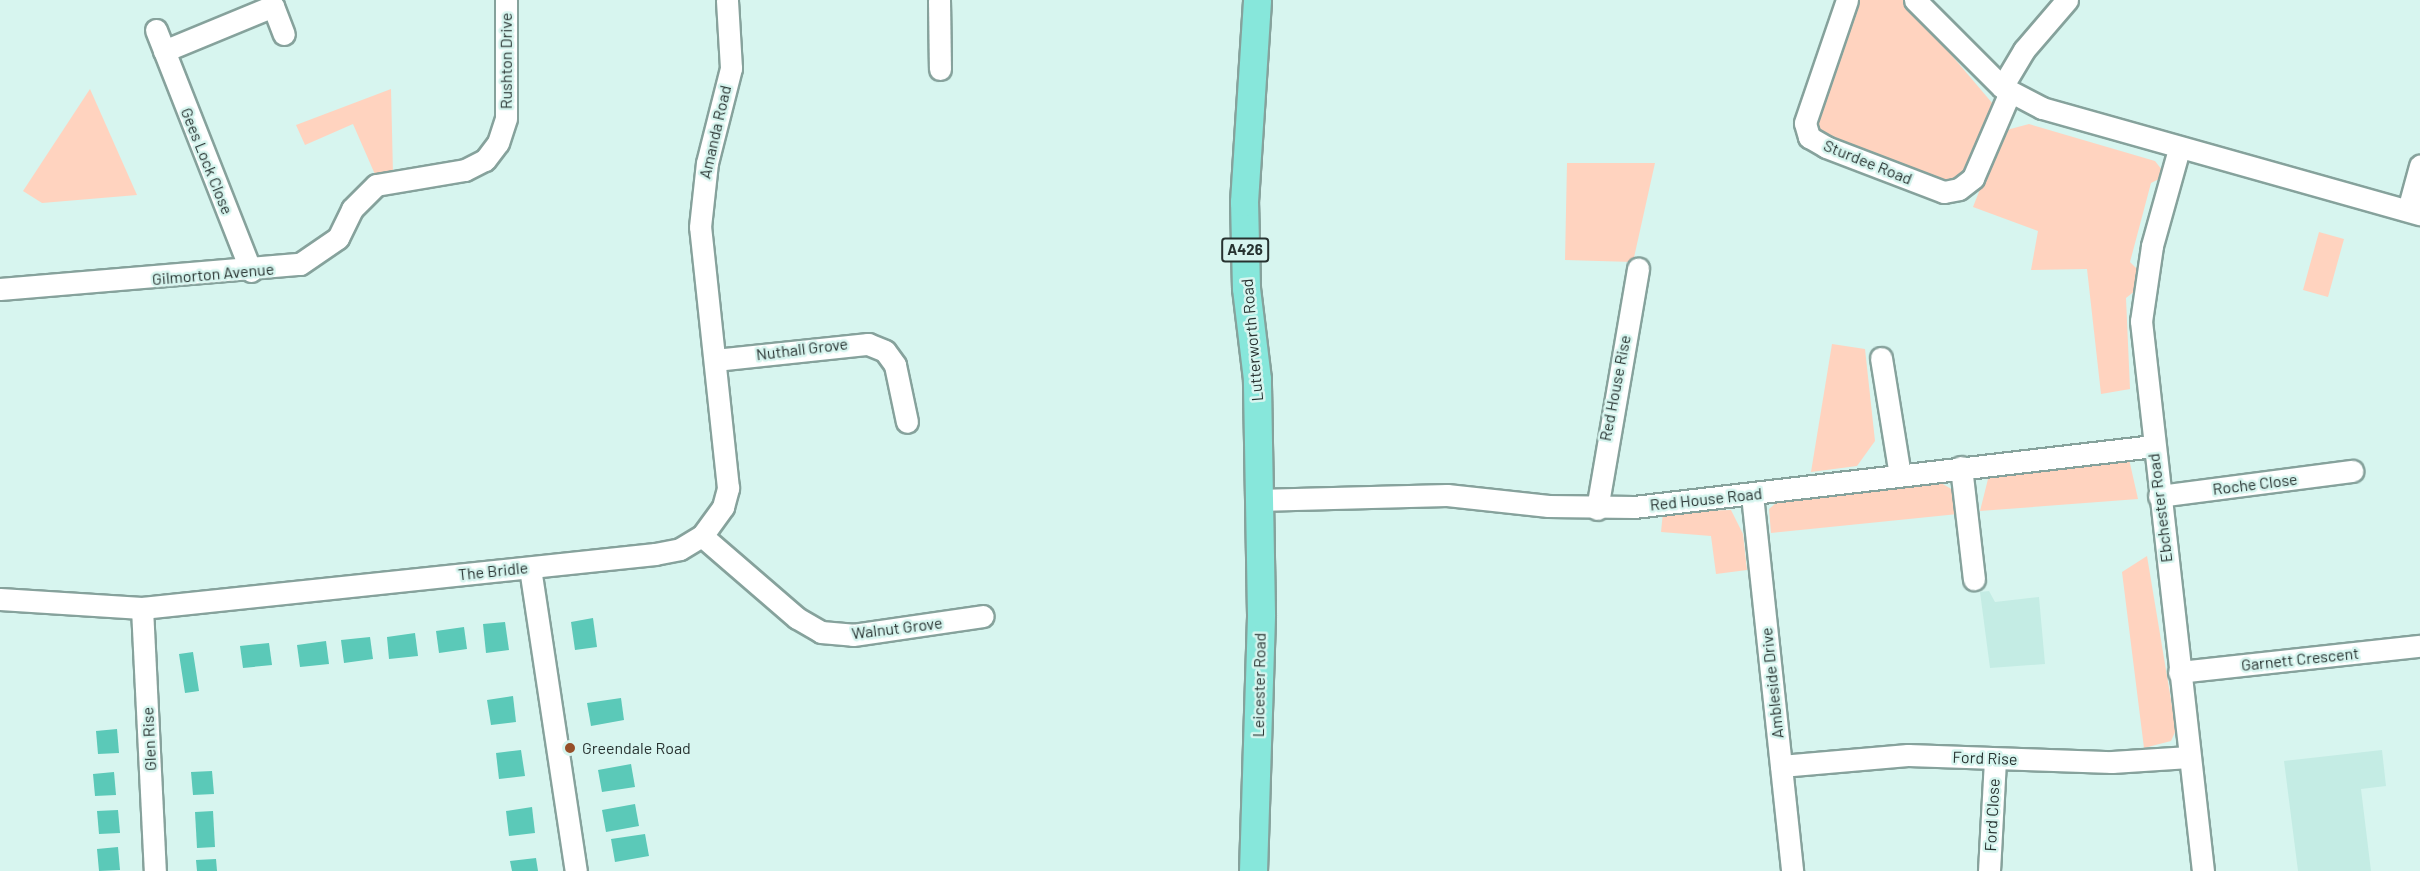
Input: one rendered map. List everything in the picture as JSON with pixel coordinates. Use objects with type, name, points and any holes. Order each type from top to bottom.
[{"type":"main road","name":"Lutterworth Road","points":[[1257,0],[1244,202],[1246,288],[1257,379],[1257,500]]},
{"type":"main road","name":"Leicester Road","points":[[1253,871],[1261,614],[1257,500]]},
{"type":"street","name":"Rushton Drive","points":[[388,180],[465,170],[498,143],[508,82],[506,0]]},
{"type":"street","name":"Amanda Road","points":[[702,264],[702,191],[731,68],[728,0]]},
{"type":"street","points":[[939,0],[940,69]]},
{"type":"street","name":"Sturdee Road","points":[[1848,0],[1805,123],[1809,137],[1826,147],[1944,192],[1959,189],[1973,178],[2006,89],[2024,50],[2067,0]]},
{"type":"street","points":[[1915,0],[2006,89],[2062,114],[2179,149],[2414,212],[2420,166]]},
{"type":"street","points":[[164,51],[273,6],[284,34]]},
{"type":"street","name":"Gees Lock Close","points":[[156,30],[251,271]]},
{"type":"street","name":"Ebchester Road","points":[[2179,149],[2152,246],[2141,321],[2153,446],[2203,871]]},
{"type":"street","name":"Gilmorton Avenue","points":[[0,289],[251,271],[300,264],[324,251],[339,238],[365,194],[388,180]]},
{"type":"street","name":"The Bridle","points":[[0,599],[142,608],[655,554],[680,549],[702,536],[723,507],[728,488],[715,360],[702,264]]},
{"type":"street","name":"Red House Rise","points":[[1597,509],[1638,268]]},
{"type":"street","name":"Nuthall Grove","points":[[715,360],[868,344],[885,351],[895,365],[907,422]]},
{"type":"street","points":[[1881,358],[1900,475]]},
{"type":"street","name":"Red House Road","points":[[1257,500],[1447,495],[1597,509],[1752,495],[1961,467],[2153,446]]},
{"type":"street","points":[[1961,467],[1974,579]]},
{"type":"street","name":"Roche Close","points":[[2159,496],[2352,471]]},
{"type":"street","name":"Ambleside Drive","points":[[1752,495],[1792,871]]},
{"type":"street","name":"Walnut Grove","points":[[702,536],[796,618],[821,632],[853,635],[983,616]]},
{"type":"street","points":[[530,567],[576,871]]},
{"type":"street","name":"Glen Rise","points":[[142,608],[155,871]]},
{"type":"street","name":"Garnett Crescent","points":[[2180,672],[2420,646]]},
{"type":"street","name":"Ford Rise","points":[[1780,766],[1875,756],[2112,762],[2189,757]]},
{"type":"street","name":"Ford Close","points":[[1989,871],[1995,759]]},
{"type":"shaded area","points":[[1853,0],[1912,0],[1931,31],[1993,104],[1994,114],[1959,189],[1809,137]]},
{"type":"shaded area","points":[[90,89],[137,195],[42,203],[23,191]]},
{"type":"shaded area","points":[[391,89],[393,174],[377,179],[353,124],[305,145],[296,125]]},
{"type":"shaded area","points":[[2029,124],[2155,161],[2162,170],[2161,178],[2151,183],[2130,262],[2138,270],[2136,290],[2126,298],[2130,389],[2101,394],[2087,269],[2031,270],[2038,231],[1973,207],[2003,131]]},
{"type":"shaded area","points":[[1567,163],[1655,163],[1633,262],[1565,260]]},
{"type":"shaded area","points":[[2319,232],[2344,239],[2328,297],[2303,290]]},
{"type":"shaded area","points":[[1832,344],[1865,349],[1875,441],[1857,466],[1811,472]]},
{"type":"shaded area","points":[[2129,459],[2138,499],[1980,511],[1989,475]]},
{"type":"shaded area","points":[[1936,480],[1953,490],[1958,514],[1771,533],[1769,509],[1783,497]]},
{"type":"shaded area","points":[[1731,510],[1743,534],[1747,570],[1716,574],[1711,536],[1661,532],[1663,512]]},
{"type":"shaded area","points":[[2147,556],[2176,730],[2171,741],[2144,748],[2122,572]]},
{"type":"shaded area","points":[[1989,591],[1995,602],[2039,597],[2045,664],[1990,668],[1980,592]]},
{"type":"shaded area","points":[[2382,750],[2386,786],[2361,789],[2371,871],[2298,871],[2284,761]]},
{"type":"building","points":[[593,618],[597,647],[575,650],[571,622]]},
{"type":"building","points":[[505,622],[509,650],[486,653],[483,624]]},
{"type":"building","points":[[464,627],[467,649],[439,653],[436,631]]},
{"type":"building","points":[[415,633],[418,656],[389,659],[387,637]]},
{"type":"building","points":[[370,637],[373,659],[344,663],[341,640]]},
{"type":"building","points":[[326,641],[329,664],[300,667],[297,645]]},
{"type":"building","points":[[269,643],[272,665],[243,668],[240,646]]},
{"type":"building","points":[[193,652],[199,691],[185,693],[179,654]]},
{"type":"building","points":[[513,696],[516,722],[491,725],[487,700]]},
{"type":"building","points":[[621,698],[624,720],[591,726],[587,703]]},
{"type":"building","points":[[117,729],[119,753],[98,754],[96,731]]},
{"type":"building","points":[[521,750],[525,776],[499,779],[496,753]]},
{"type":"building","points":[[631,764],[635,787],[602,792],[598,770]]},
{"type":"building","points":[[212,771],[214,794],[193,795],[191,772]]},
{"type":"building","points":[[114,772],[116,795],[95,796],[93,774]]},
{"type":"building","points":[[635,804],[639,826],[606,832],[602,810]]},
{"type":"building","points":[[532,807],[535,833],[509,836],[506,811]]},
{"type":"building","points":[[118,810],[120,833],[99,834],[97,811]]},
{"type":"building","points":[[213,811],[215,847],[197,848],[195,812]]},
{"type":"building","points":[[645,834],[649,856],[615,862],[611,839]]},
{"type":"building","points":[[118,847],[120,870],[99,871],[97,849]]},
{"type":"building","points":[[536,858],[538,871],[512,871],[510,861]]},
{"type":"building","points":[[216,859],[217,871],[197,871],[196,860]]},
{"type":"place","name":"Greendale Road","points":[[570,748]]}]
